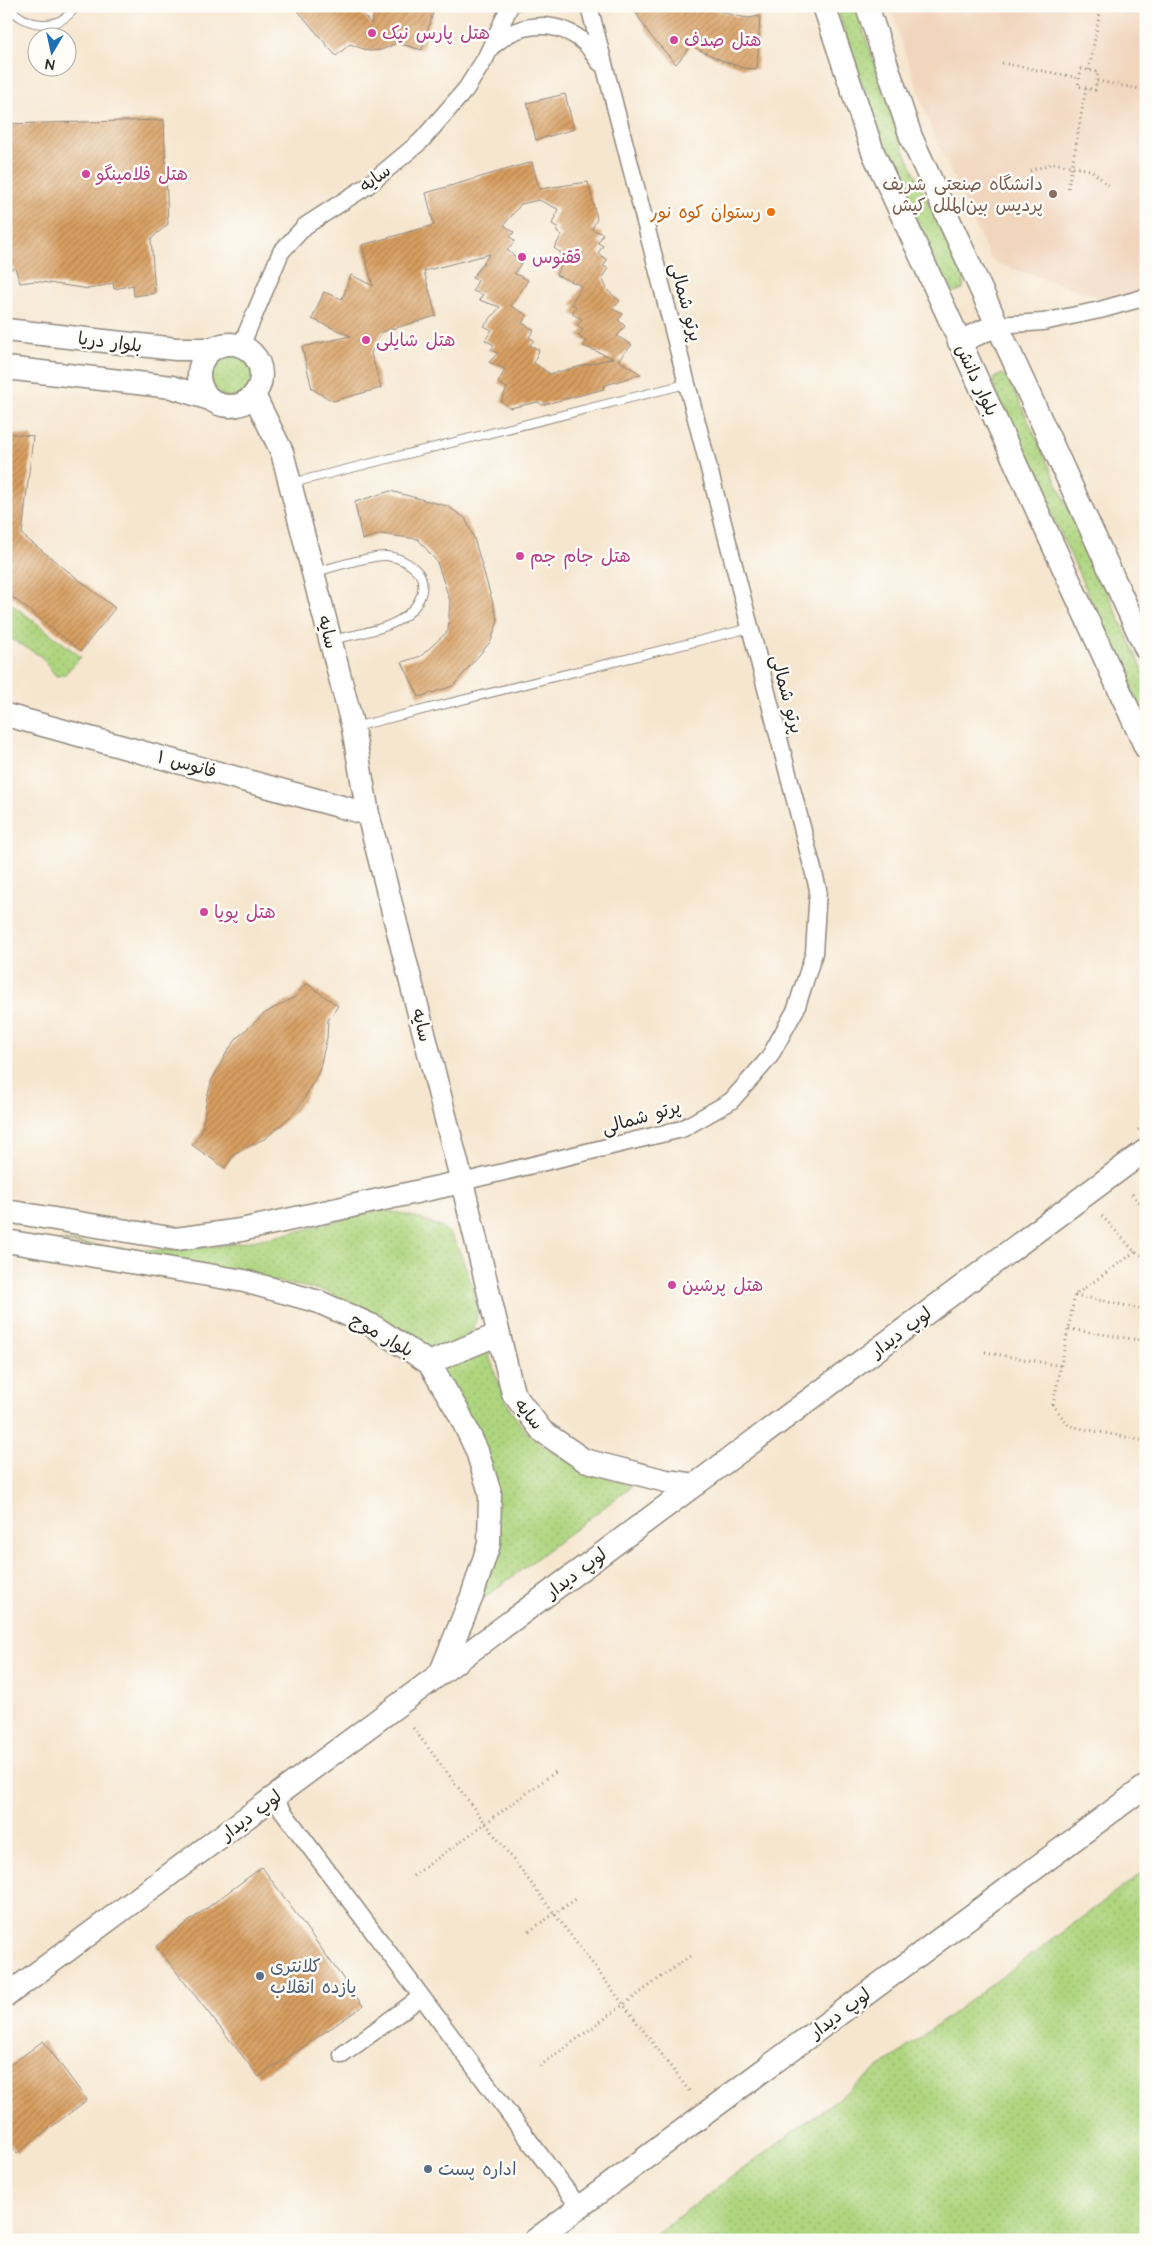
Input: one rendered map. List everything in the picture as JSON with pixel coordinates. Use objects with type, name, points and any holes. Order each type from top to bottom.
[{"type":"street","name":"سایه","points":[[242,346],[281,252],[306,226],[367,186],[395,165],[420,141],[466,89],[491,48],[510,6]]},
{"type":"street","name":"پرتو شمالی","points":[[462,1182],[682,1129],[731,1101],[769,1058],[796,1009],[814,953],[818,889],[589,6]]},
{"type":"street","name":"بلوار دانش","points":[[824,6],[873,152],[1146,748]]},
{"type":"street","points":[[867,6],[911,137],[1146,649]]},
{"type":"street","points":[[491,48],[502,38],[516,30],[531,26],[562,29],[576,36],[588,46],[605,70]]},
{"type":"street","points":[[960,342],[997,325],[1043,322],[1100,310],[1146,297]]},
{"type":"street","name":"بلوار دریا","points":[[6,330],[176,349],[213,349]]},
{"type":"street","points":[[6,368],[172,388],[228,406],[246,402],[259,387],[260,368],[250,351],[242,346],[222,345],[206,355],[199,373],[200,383],[210,399]]},
{"type":"street","name":"سایه","points":[[254,395],[282,452],[352,728],[368,814],[462,1182],[513,1393],[542,1431],[584,1460],[666,1481],[694,1485]]},
{"type":"street","name":"فانوس ۱","points":[[6,714],[368,814]]},
{"type":"street","name":"لوپ دیدار","points":[[6,1996],[1146,1150]]},
{"type":"street","points":[[6,1211],[176,1239],[241,1230],[462,1182]]},
{"type":"street","name":"بلوار موج","points":[[6,1241],[244,1281],[319,1302],[373,1326],[429,1363],[460,1413],[477,1451],[490,1493],[489,1544],[472,1596],[440,1674]]},
{"type":"street","points":[[429,1363],[499,1334]]},
{"type":"street","name":"لوپ دیدار","points":[[535,2240],[1146,1786]]},
{"type":"street","points":[[273,1798],[579,2207]]},
{"type":"street","points":[[342,2055],[421,1997]]},
{"type":"lane","points":[[8,6],[23,20],[44,25],[64,18],[76,6]]},
{"type":"lane","points":[[805,6],[811,6]]},
{"type":"lane","points":[[290,483],[686,384]]},
{"type":"lane","points":[[313,572],[384,556],[402,559],[421,576],[423,589],[419,602],[394,624],[330,641]]},
{"type":"lane","points":[[352,728],[750,628]]},
{"type":"path","points":[[1090,70],[1101,6]]},
{"type":"path","points":[[1002,63],[1079,78]]},
{"type":"path","points":[[1081,69],[1090,70],[1098,72],[1095,90],[1078,86],[1081,69]]},
{"type":"path","points":[[1097,81],[1146,90]]},
{"type":"path","points":[[1068,188],[1086,88]]},
{"type":"path","points":[[1030,171],[1053,163],[1072,166],[1091,170],[1109,186]]},
{"type":"path","points":[[1132,1194],[1146,1210]]},
{"type":"path","points":[[1102,1216],[1135,1252],[1146,1257]]},
{"type":"path","points":[[1135,1252],[1075,1295],[1053,1406],[1069,1426],[1146,1441]]},
{"type":"path","points":[[1075,1295],[1146,1310]]},
{"type":"path","points":[[1069,1329],[1146,1341]]},
{"type":"path","points":[[985,1352],[1061,1366]]},
{"type":"path","points":[[412,1728],[690,2092]]},
{"type":"path","points":[[413,1876],[557,1771]]},
{"type":"path","points":[[529,1931],[576,1899]]},
{"type":"path","points":[[540,2066],[625,2006],[690,1956]]},
{"type":"shaded area","name":"دانشگاه صنعتی شریف پردیس بین‌الملل کیش","points":[[889,6],[1146,6],[1146,292],[1116,299],[1104,299],[996,263],[990,258],[931,129]]},
{"type":"green space","points":[[836,6],[855,6],[900,141],[964,280],[963,289],[955,292],[947,287],[884,148]]},
{"type":"green space","points":[[226,353],[234,353],[246,359],[252,375],[246,391],[234,397],[226,397],[214,391],[208,379],[208,371],[214,359]]},
{"type":"green space","points":[[1002,374],[1009,379],[1146,677],[1146,720],[993,386],[994,378]]},
{"type":"green space","points":[[6,600],[81,657],[64,675],[56,676],[41,656],[6,636]]},
{"type":"green space","points":[[377,1210],[424,1220],[441,1227],[452,1237],[466,1268],[476,1302],[477,1317],[467,1339],[436,1349],[408,1337],[359,1306],[326,1291],[60,1241],[138,1249],[190,1249],[271,1237],[325,1225]]},
{"type":"green space","points":[[485,1346],[507,1403],[517,1420],[528,1433],[540,1444],[569,1462],[632,1486],[479,1602],[497,1532],[438,1367]]},
{"type":"green space","points":[[1146,1870],[1146,2240],[647,2240]]},
{"type":"building","name":"هتل پارس نیک","points":[[294,6],[356,6],[371,24],[377,6],[435,6],[422,50],[397,43],[381,50],[369,51],[350,44],[336,56]]},
{"type":"building","points":[[632,6],[705,6],[736,16],[749,18],[760,16],[757,69],[743,68],[691,46],[676,64],[649,34]]},
{"type":"building","points":[[565,94],[574,129],[536,140],[527,103]]},
{"type":"building","name":"هتل فلامینگو","points":[[164,120],[168,224],[151,239],[155,293],[134,296],[133,285],[114,289],[113,283],[89,289],[35,281],[20,283],[15,268],[6,271],[6,124]]},
{"type":"building","points":[[532,162],[539,189],[588,182],[597,219],[592,229],[603,234],[598,243],[603,246],[598,253],[607,260],[603,266],[608,268],[602,278],[608,291],[620,301],[612,309],[623,314],[618,320],[625,326],[617,336],[632,345],[618,360],[641,374],[603,386],[604,389],[542,405],[538,402],[510,408],[501,401],[507,388],[498,383],[505,369],[489,362],[498,353],[491,350],[494,345],[485,340],[492,330],[484,326],[500,307],[479,300],[483,295],[473,291],[478,280],[472,278],[490,254],[424,271],[436,316],[382,332],[371,353],[381,388],[333,401],[312,389],[302,347],[351,336],[312,319],[324,292],[342,299],[351,275],[373,286],[362,245],[434,225],[426,193]],"holes":[[[539,200],[558,209],[552,224],[559,228],[556,231],[562,235],[554,248],[561,253],[560,257],[565,258],[556,275],[582,286],[571,304],[576,306],[572,314],[582,319],[577,326],[583,330],[578,336],[587,342],[583,346],[613,358],[550,374],[534,363],[539,350],[530,345],[534,340],[529,337],[534,330],[522,323],[527,315],[511,306],[528,280],[514,273],[522,262],[507,250],[515,241],[510,237],[514,232],[504,225],[521,204]]]},
{"type":"building","points":[[6,433],[33,436],[22,535],[115,608],[81,651],[6,592]]},
{"type":"building","points":[[390,491],[447,506],[465,518],[474,538],[498,621],[491,641],[453,686],[419,697],[402,662],[421,656],[448,631],[450,601],[437,562],[418,539],[381,534],[362,540],[355,502]]},
{"type":"building","points":[[306,983],[338,1006],[328,1020],[327,1038],[319,1071],[303,1101],[292,1115],[266,1138],[235,1153],[225,1168],[192,1145],[202,1131],[207,1097],[212,1080],[228,1050],[239,1036],[265,1013],[295,997]]},
{"type":"building","name":"کلانتری یازده انقلاب","points":[[262,1867],[363,2006],[259,2077],[156,1946]]},
{"type":"building","points":[[43,2041],[87,2100],[17,2153],[6,2139],[6,2068]]},
{"type":"place","name":"هتل پارس نیک","points":[[372,33]]},
{"type":"place","name":"هتل صدف","points":[[674,40]]},
{"type":"place","name":"هتل فلامینگو","points":[[86,174]]},
{"type":"place","name":"دانشگاه صنعتی شریف پردیس بین‌الملل کیش","points":[[1053,194]]},
{"type":"place","name":"رستوان کوه نور","points":[[771,212]]},
{"type":"place","name":"ققنوس","points":[[522,257]]},
{"type":"place","name":"هتل شایلی","points":[[366,340]]},
{"type":"place","name":"هتل جام جم","points":[[520,556]]},
{"type":"place","name":"هتل پویا","points":[[204,912]]},
{"type":"place","name":"هتل پرشین","points":[[672,1285]]},
{"type":"place","name":"کلانتری یازده انقلاب","points":[[260,1976]]},
{"type":"place","name":"اداره پست","points":[[428,2169]]}]
